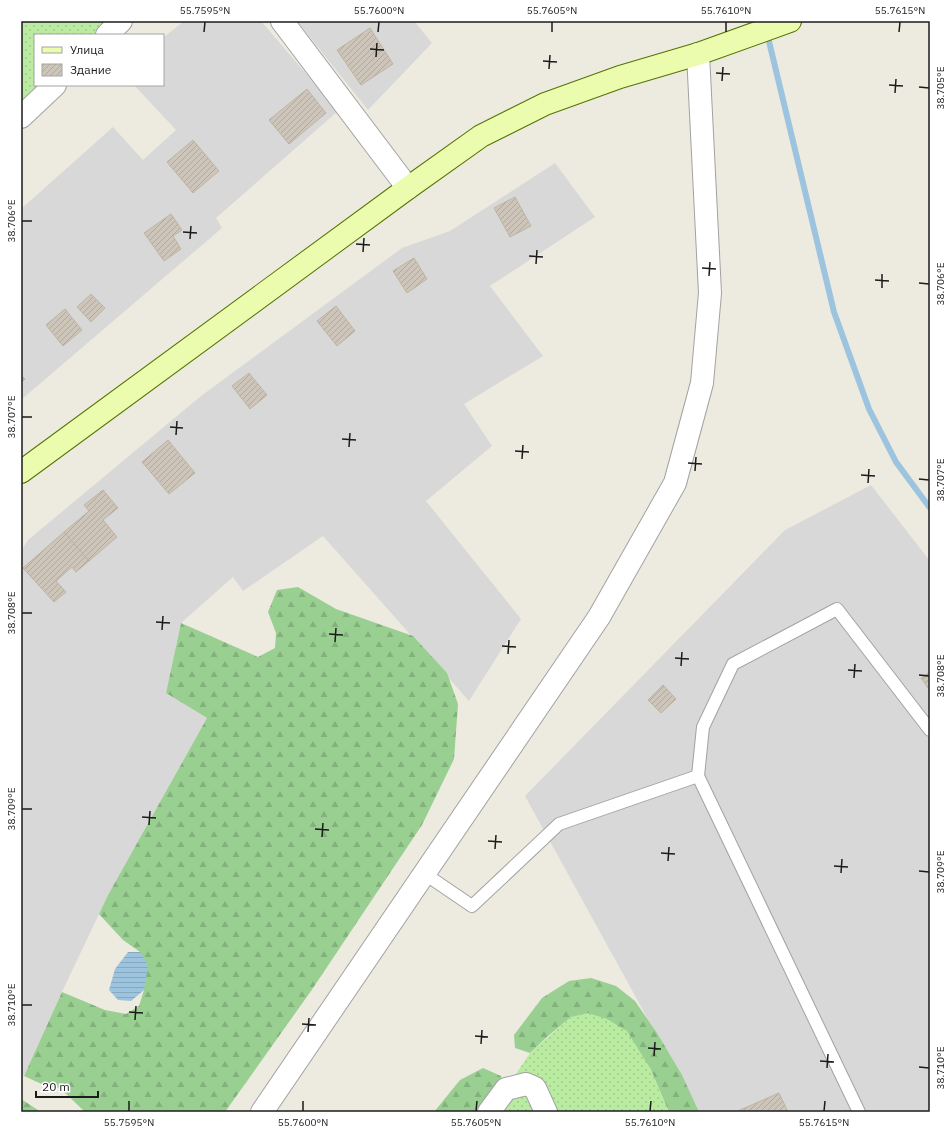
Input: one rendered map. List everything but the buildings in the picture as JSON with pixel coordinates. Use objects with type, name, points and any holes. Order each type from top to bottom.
[{"type":"main road","points":[[21,472],[481,136],[545,104],[620,77],[698,54],[786,22]]},
{"type":"street","points":[[108,34],[121,21]]},
{"type":"street","points":[[282,21],[408,188]]},
{"type":"street","points":[[262,1112],[599,617],[675,483],[702,383],[710,293],[698,54]]},
{"type":"street","points":[[21,117],[54,86]]},
{"type":"street","points":[[489,1112],[506,1089],[526,1084],[535,1088],[546,1112]]},
{"type":"lane","points":[[859,1112],[698,776],[703,727],[733,664],[837,609],[930,730]]},
{"type":"lane","points":[[425,874],[472,906],[559,824],[698,776]]},
{"type":"shaded area","points":[[184,21],[261,21],[338,111],[216,218],[222,228],[21,400],[21,209],[113,127],[143,160],[176,130],[135,86],[164,86],[164,37]]},
{"type":"shaded area","points":[[297,21],[414,21],[432,43],[368,110]]},
{"type":"shaded area","points":[[555,163],[595,217],[490,286],[543,356],[464,404],[492,446],[426,501],[521,619],[469,701],[323,536],[243,591],[233,577],[181,623],[166,693],[207,718],[108,895],[24,1076],[21,1074],[21,551],[28,540],[201,396],[402,248],[450,231]]},
{"type":"shaded area","points":[[871,485],[930,561],[930,1112],[699,1112],[525,796],[785,530]]},
{"type":"green space","points":[[21,21],[111,21],[97,34],[34,34],[34,86],[41,86],[21,105]]},
{"type":"green space","points":[[298,587],[336,609],[413,636],[447,673],[458,704],[454,759],[422,825],[311,991],[225,1112],[85,1112],[60,1088],[48,1087],[24,1076],[62,992],[105,1010],[126,1014],[139,1006],[144,990],[140,952],[123,940],[99,914],[108,895],[207,718],[166,693],[181,623],[258,657],[275,648],[276,633],[268,612],[277,590]]},
{"type":"green space","points":[[591,978],[616,986],[635,1001],[657,1033],[682,1075],[699,1112],[669,1112],[650,1068],[571,1017],[530,1053],[515,1048],[514,1035],[542,998],[569,981]]},
{"type":"green space","points":[[588,1013],[607,1019],[627,1031],[650,1068],[669,1112],[489,1112],[530,1053],[571,1017]]},
{"type":"green space","points":[[483,1068],[501,1076],[506,1089],[489,1112],[434,1112],[460,1080]]},
{"type":"green space","points":[[21,1099],[38,1110],[39,1112],[21,1112]]},
{"type":"water","points":[[128,952],[140,952],[148,965],[144,990],[131,1001],[118,1000],[109,990],[115,969]]},
{"type":"waterway","points":[[767,33],[834,312],[869,409],[896,462],[930,508]]}]
